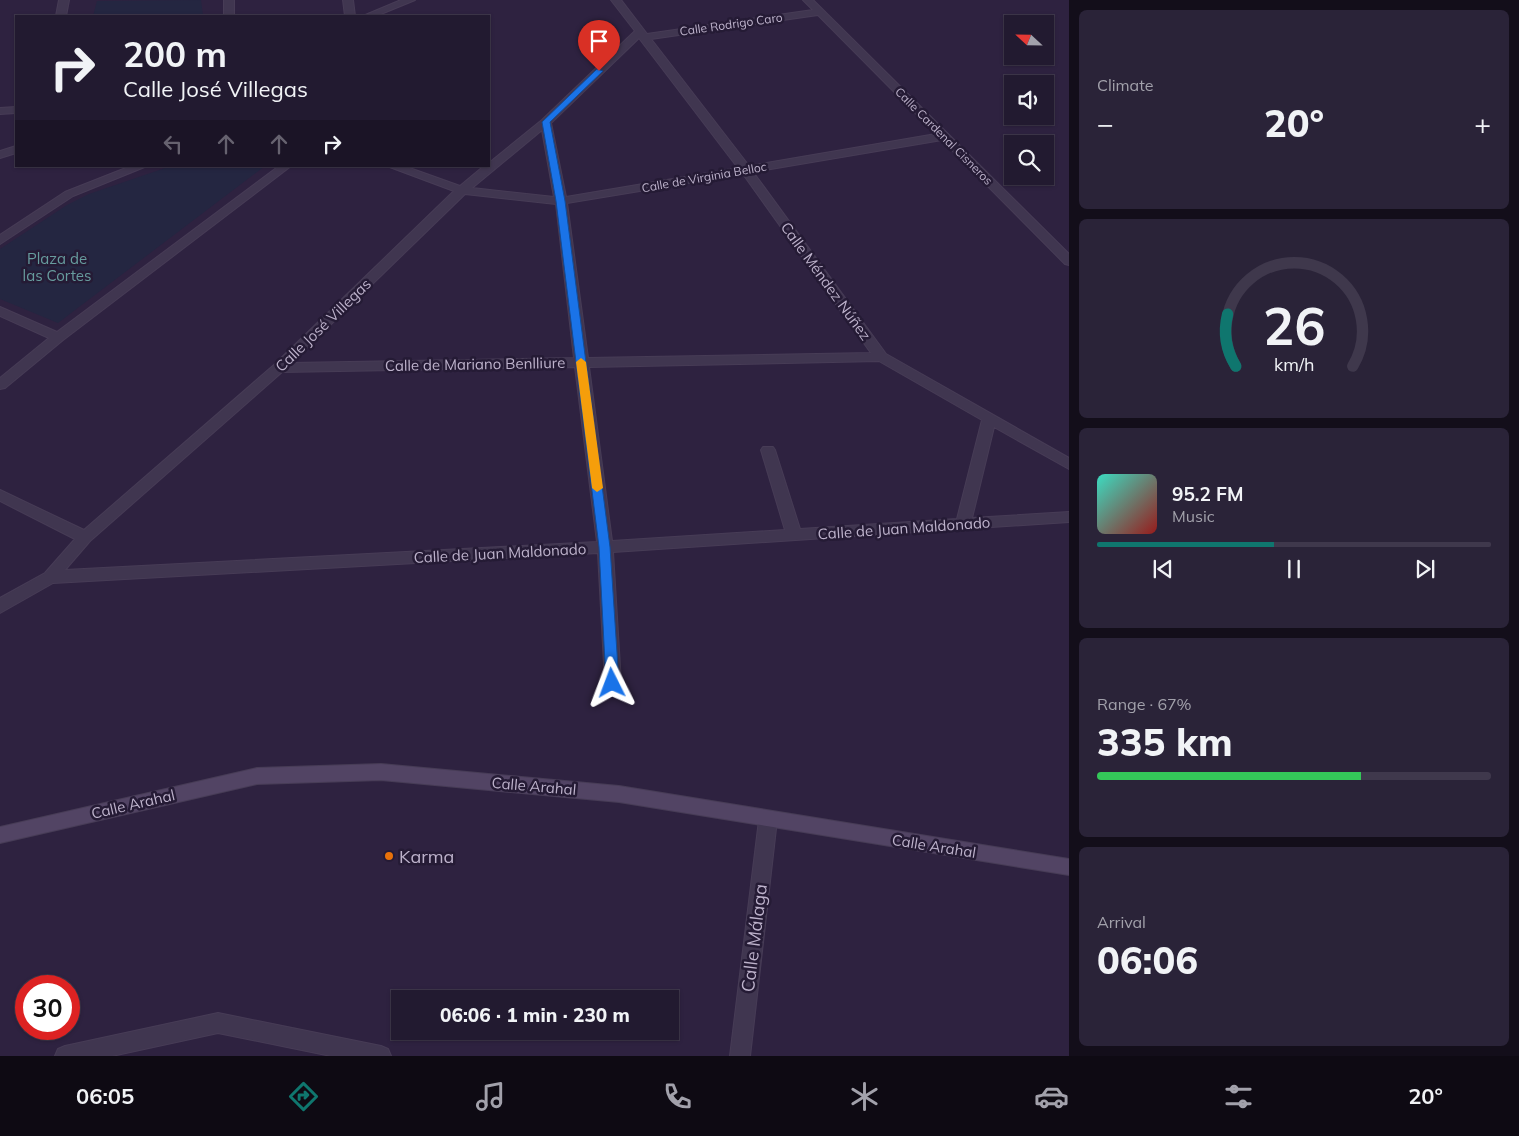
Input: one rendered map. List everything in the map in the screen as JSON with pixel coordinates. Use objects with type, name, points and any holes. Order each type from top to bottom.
[{"type":"street","points":[[61,15],[64,0]]},
{"type":"street","points":[[229,0],[229,15]]},
{"type":"street","points":[[348,0],[350,15]]},
{"type":"street","points":[[371,15],[410,0]]},
{"type":"street","name":"Calle Méndez Núñez","points":[[616,0],[746,170],[881,357],[1069,464]]},
{"type":"street","name":"Calle Cardenal Cisneros","points":[[808,0],[1069,261]]},
{"type":"street","name":"Calle Rodrigo Caro","points":[[641,35],[819,12]]},
{"type":"street","name":"Calle José Villegas","points":[[0,607],[8,600],[50,577],[85,537],[279,368],[462,190],[546,122],[641,35]]},
{"type":"street","points":[[0,111],[15,110]]},
{"type":"street","points":[[546,122],[561,201],[604,547],[612,683]]},
{"type":"street","name":"Calle de Virginia Belloc","points":[[395,167],[462,190],[561,201],[944,136]]},
{"type":"street","points":[[0,155],[15,149]]},
{"type":"street","points":[[0,240],[69,194],[139,167]]},
{"type":"street","points":[[0,385],[58,337],[285,167]]},
{"type":"street","points":[[0,311],[58,337]]},
{"type":"street","name":"Calle de Mariano Benlliure","points":[[279,368],[881,357]]},
{"type":"street","points":[[963,524],[989,419]]},
{"type":"street","points":[[768,450],[794,534]]},
{"type":"street","points":[[0,495],[85,537]]},
{"type":"street","name":"Calle de Juan Maldonado","points":[[50,577],[604,547],[1069,517]]},
{"type":"street","name":"Calle Arahal","points":[[0,835],[256,776],[381,772],[619,794],[768,820],[1069,867]]},
{"type":"street","name":"Calle Málaga","points":[[740,1056],[768,820]]},
{"type":"street","points":[[65,1056],[218,1023],[381,1056]]},
{"type":"green space","points":[[201,0],[203,15],[93,15],[97,1]]},
{"type":"green space","name":"Plaza de las Cortes","points":[[168,167],[264,167],[58,323],[0,299],[0,249],[67,205],[89,194]]},
{"type":"slow traffic","points":[[581,362],[597,488]]},
{"type":"place","name":"Karma","points":[[389,856]]},
{"type":"route","points":[[599,71],[546,122],[561,201],[604,547],[612,683]]}]
